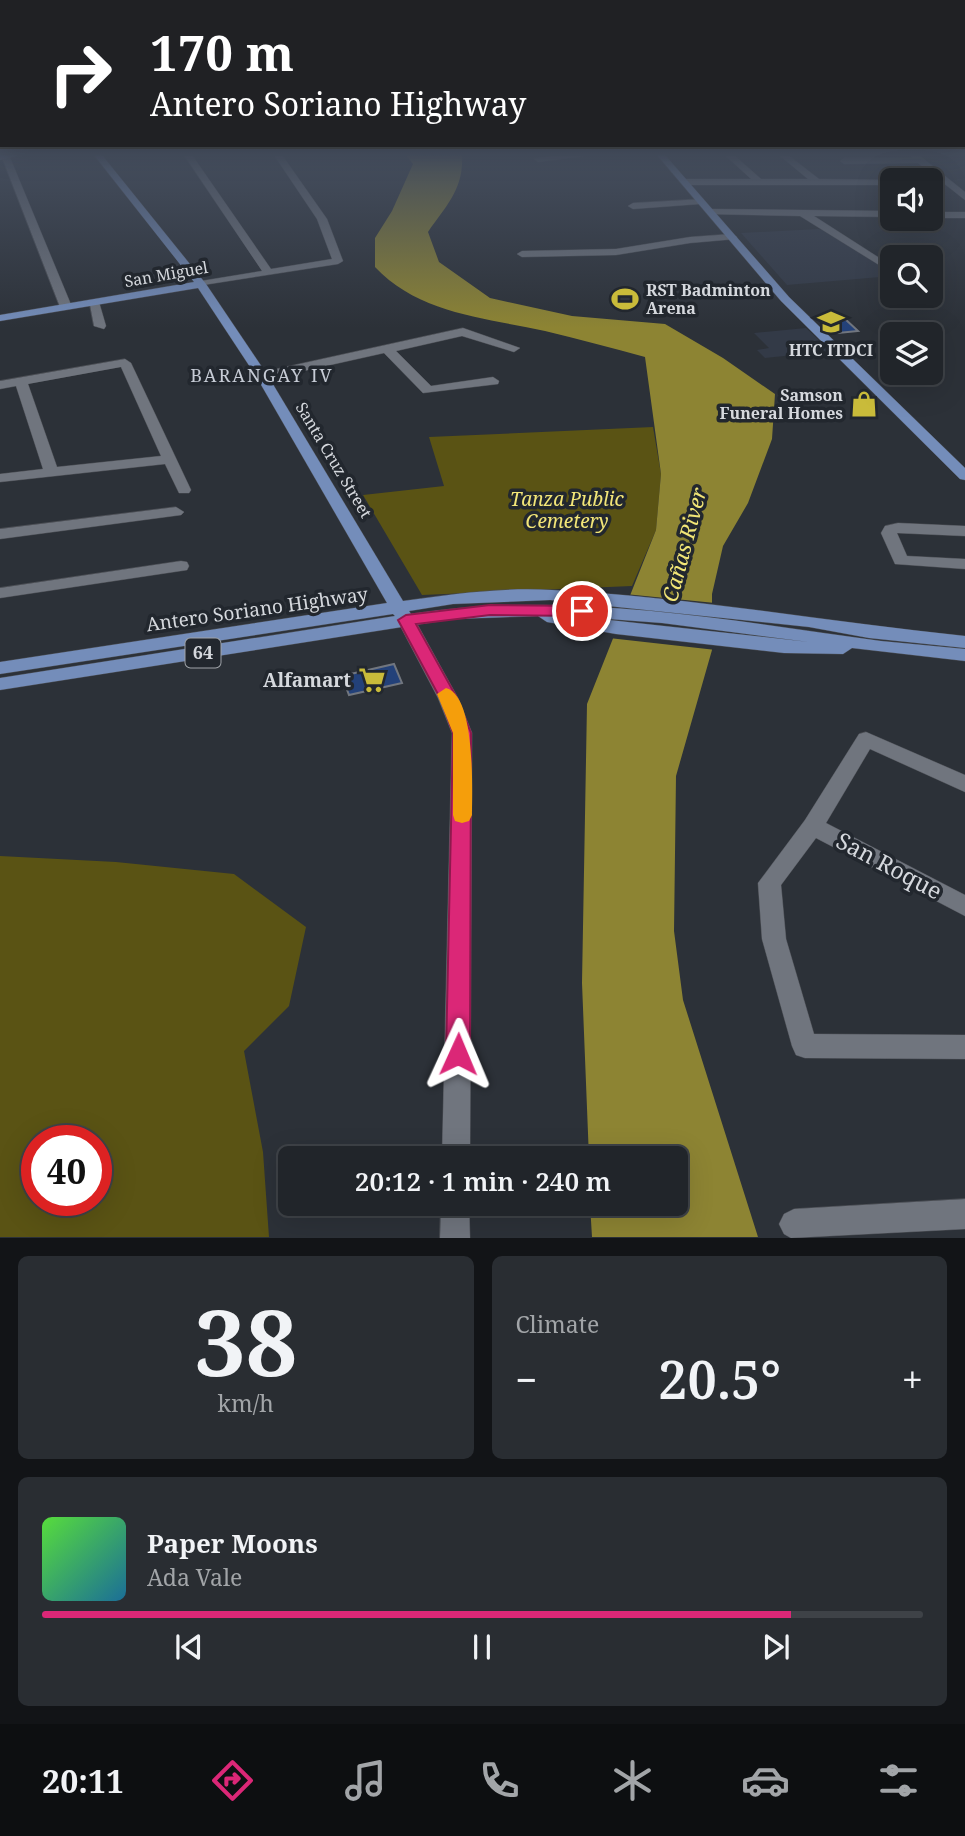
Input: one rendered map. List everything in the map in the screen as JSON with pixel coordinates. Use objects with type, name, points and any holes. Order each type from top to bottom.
[{"type":"main road","name":"Santa Cruz Street","points":[[144,213],[201,284],[262,376],[403,615]]},
{"type":"main road","points":[[711,213],[785,299],[965,476]]},
{"type":"main road","name":"San Miguel","points":[[0,318],[201,284]]},
{"type":"main road","name":"Antero Soriano Highway","points":[[520,603],[583,610]]},
{"type":"main road","name":"Antero Soriano Highway","points":[[520,603],[583,610],[732,642],[812,650],[870,639],[965,642]]},
{"type":"main road","name":"Antero Soriano Highway","points":[[0,668],[403,615],[453,613],[520,603],[809,630],[965,655]]},
{"type":"main road","name":"Antero Soriano Highway","points":[[0,684],[403,615]]},
{"type":"street","points":[[29,213],[66,307]]},
{"type":"street","points":[[228,213],[268,272]]},
{"type":"street","name":"San Miguel","points":[[201,284],[338,261],[318,213]]},
{"type":"street","points":[[802,213],[880,262]]},
{"type":"street","points":[[836,213],[880,214]]},
{"type":"street","points":[[943,215],[965,215]]},
{"type":"street","points":[[522,254],[616,252],[690,240],[732,237]]},
{"type":"street","points":[[93,302],[100,326]]},
{"type":"street","points":[[262,376],[463,332],[514,348]]},
{"type":"street","points":[[387,349],[428,390],[494,381]]},
{"type":"street","points":[[0,385],[125,363],[184,490]]},
{"type":"street","points":[[21,382],[51,471]]},
{"type":"street","points":[[0,478],[171,459]]},
{"type":"street","points":[[0,534],[176,512]]},
{"type":"street","points":[[965,531],[898,528],[891,529],[889,533],[901,561],[965,564]]},
{"type":"street","points":[[0,593],[181,566]]},
{"type":"street","points":[[403,615],[448,698],[462,733],[456,1146]]},
{"type":"street","points":[[965,784],[866,739],[813,826],[769,883],[774,939],[805,1045],[965,1047]]},
{"type":"street","name":"San Roque","points":[[813,826],[965,906]]},
{"type":"street","points":[[794,1224],[965,1214]]},
{"type":"street","points":[[455,1216],[455,1237]]},
{"type":"shaded area","points":[[818,229],[829,231],[880,264],[880,277],[787,285],[741,233]]},
{"type":"shaded area","points":[[806,328],[831,351],[765,358],[757,350],[769,348],[754,333]]},
{"type":"green space","name":"Tanza Public Cemetery","points":[[653,427],[661,474],[656,530],[632,586],[422,595],[363,495],[444,486],[429,437]]},
{"type":"green space","points":[[0,856],[116,862],[234,874],[306,927],[289,1006],[244,1051],[263,1152],[269,1237],[0,1237]]},
{"type":"water","name":"Cañas River","points":[[391,213],[442,213],[428,232],[439,262],[490,298],[572,316],[665,324],[723,358],[775,394],[772,439],[748,503],[723,546],[712,594],[712,650],[676,776],[674,931],[683,1000],[758,1237],[592,1237],[591,1216],[688,1216],[688,1146],[589,1146],[582,983],[587,704],[656,530],[661,474],[645,357],[545,331],[454,312],[412,295],[375,267],[375,238]]},
{"type":"pier","points":[[625,594],[715,603],[716,650],[609,638]]},
{"type":"building","points":[[844,318],[858,331],[838,333],[824,320]]},
{"type":"building","name":"Alfamart","points":[[394,664],[402,683],[349,695],[342,676]]},
{"type":"slow traffic","points":[[446,694],[462,733],[462,815]]},
{"type":"place","name":"RST Badminton Arena","points":[[625,299]]},
{"type":"place","name":"HTC ITDCI","points":[[831,322]]},
{"type":"place","name":"Samson Funeral Homes","points":[[864,404]]},
{"type":"place","name":"Alfamart","points":[[372,680]]},
{"type":"district","name":"BARANGAY IV","points":[[262,376]]},
{"type":"route","points":[[458,1054],[462,733],[448,698],[406,620],[490,610],[582,611]]}]
